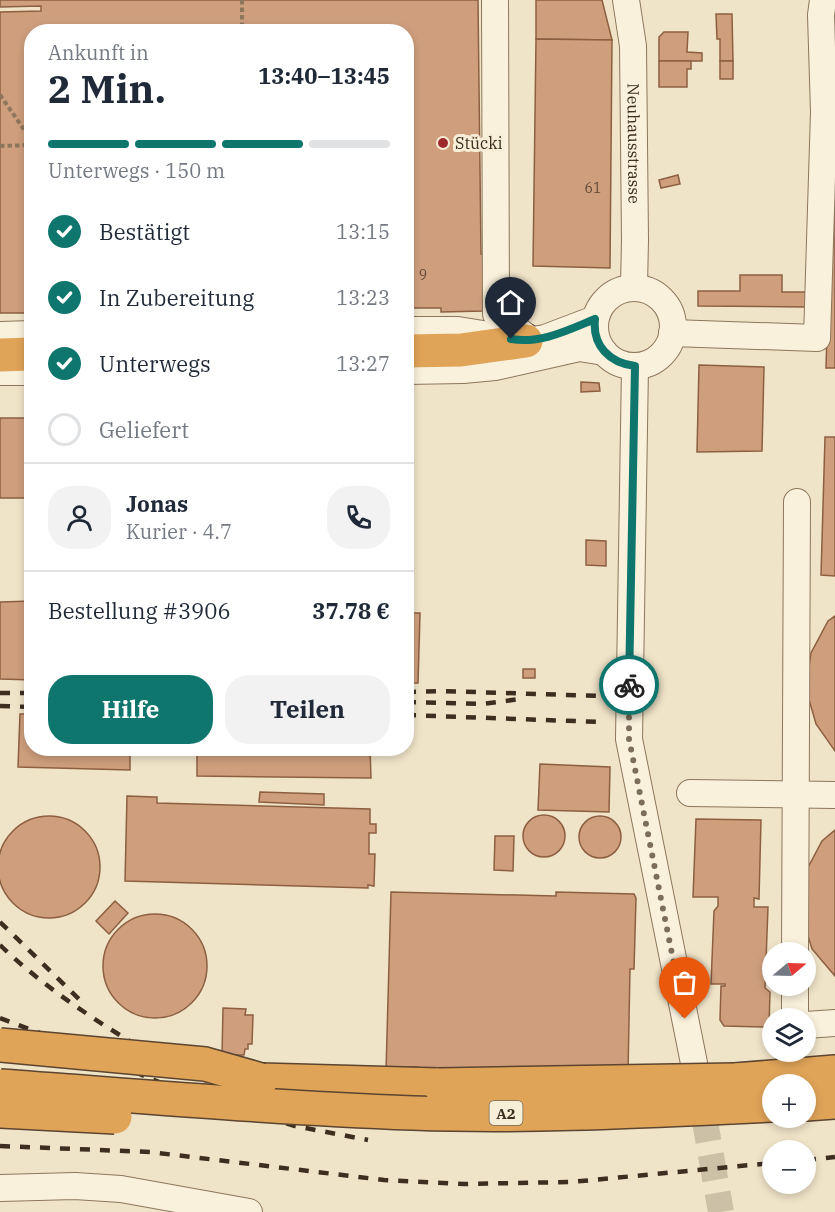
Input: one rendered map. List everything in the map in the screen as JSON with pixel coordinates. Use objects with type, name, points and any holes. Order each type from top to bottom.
[{"type":"highway","points":[[414,351],[461,350],[529,341]]},
{"type":"highway","points":[[0,354],[24,354]]},
{"type":"highway","points":[[0,1045],[205,1064],[261,1080]]},
{"type":"highway","name":"A2","points":[[0,1064],[316,1083],[451,1085],[735,1080],[835,1072]]},
{"type":"highway","name":"A2","points":[[0,1086],[414,1113],[591,1113],[762,1105]]},
{"type":"highway","points":[[816,1103],[835,1102]]},
{"type":"highway","points":[[0,1111],[183,1119],[238,1118],[280,1106]]},
{"type":"street","points":[[495,0],[496,314],[529,341]]},
{"type":"street","name":"Neuhausstrasse","points":[[626,0],[633,46],[634,287]]},
{"type":"street","points":[[672,333],[817,338],[824,112],[821,15],[823,0]]},
{"type":"street","points":[[634,287],[645,289],[664,301],[673,321],[672,333],[664,352],[656,360],[635,366],[623,365],[613,360],[604,352],[595,333],[595,319],[605,300],[621,289],[634,287]]},
{"type":"street","points":[[414,330],[473,332],[529,341],[553,335],[595,319]]},
{"type":"street","points":[[0,335],[24,334]]},
{"type":"street","points":[[414,371],[495,367],[579,348],[604,352]]},
{"type":"street","points":[[635,366],[629,739],[704,1116]]},
{"type":"street","points":[[0,372],[24,372]]},
{"type":"street","points":[[795,942],[797,502]]},
{"type":"street","points":[[690,793],[835,795]]},
{"type":"street","points":[[816,1024],[835,1023]]},
{"type":"street","points":[[816,1087],[835,1086]]},
{"type":"street","points":[[699,1089],[762,1090]]},
{"type":"street","points":[[0,1188],[75,1186],[112,1188],[249,1212]]},
{"type":"path","points":[[242,0],[242,24]]},
{"type":"path","points":[[0,96],[24,131]]},
{"type":"path","points":[[0,146],[24,144]]},
{"type":"building","name":"Stücki","points":[[0,0],[478,0],[481,254],[483,254],[484,311],[441,312],[441,308],[414,308],[414,24],[24,24],[24,313],[0,313],[0,12],[41,11],[41,6],[0,7]]},
{"type":"building","points":[[536,0],[602,0],[612,40],[536,39]]},
{"type":"building","points":[[716,14],[732,14],[733,61],[720,61],[720,39],[717,39]]},
{"type":"building","points":[[664,32],[688,32],[687,52],[702,53],[702,61],[659,61],[659,37]]},
{"type":"building","points":[[536,39],[612,40],[610,268],[533,266]]},
{"type":"building","points":[[835,52],[835,368],[826,368]]},
{"type":"building","points":[[659,61],[691,61],[691,69],[687,69],[687,87],[659,87]]},
{"type":"building","points":[[720,61],[733,61],[733,79],[720,79]]},
{"type":"building","points":[[678,175],[680,184],[661,188],[659,180]]},
{"type":"building","points":[[740,275],[782,275],[782,292],[810,292],[810,301],[804,307],[698,306],[698,291],[740,291]]},
{"type":"building","points":[[699,365],[764,367],[762,451],[697,452]]},
{"type":"building","points":[[581,382],[599,383],[600,391],[581,392]]},
{"type":"building","points":[[0,418],[24,418],[24,498],[0,498]]},
{"type":"building","points":[[825,437],[835,437],[835,576],[821,575]]},
{"type":"building","points":[[586,540],[606,541],[606,566],[586,565]]},
{"type":"building","points":[[24,601],[24,680],[0,679],[0,602]]},
{"type":"building","points":[[414,613],[420,613],[418,683],[414,683]]},
{"type":"building","points":[[835,616],[835,751],[816,724],[806,689],[811,653],[828,621]]},
{"type":"building","points":[[523,669],[535,669],[535,678],[523,678]]},
{"type":"building","points":[[20,714],[24,714],[24,756],[130,756],[130,770],[18,767]]},
{"type":"building","points":[[197,756],[370,756],[371,778],[197,776]]},
{"type":"building","points":[[540,764],[610,767],[609,812],[538,810]]},
{"type":"building","points":[[260,792],[324,794],[324,805],[259,802]]},
{"type":"building","points":[[127,796],[157,797],[157,803],[370,809],[370,824],[376,824],[376,833],[369,833],[369,854],[375,854],[374,886],[368,885],[368,888],[125,881]]},
{"type":"building","points":[[544,815],[552,816],[559,821],[564,828],[564,844],[559,851],[552,856],[544,857],[536,856],[529,851],[524,844],[523,836],[524,828],[529,821],[536,816]]},
{"type":"building","points":[[600,816],[608,817],[615,822],[620,829],[620,845],[615,852],[608,857],[600,858],[592,857],[585,852],[580,845],[579,837],[580,829],[585,822],[592,817]]},
{"type":"building","points":[[39,817],[59,817],[77,824],[92,839],[99,857],[99,877],[92,895],[77,910],[59,917],[39,917],[21,910],[6,895],[-1,877],[-1,857],[6,839],[21,824]]},
{"type":"building","points":[[696,819],[761,820],[759,899],[754,898],[754,907],[768,907],[767,942],[762,942],[762,996],[770,996],[770,1008],[762,1008],[762,1027],[724,1026],[720,1020],[721,986],[725,984],[711,984],[714,911],[718,906],[718,897],[693,897]]},
{"type":"building","points":[[835,830],[835,976],[816,954],[816,942],[810,942],[801,913],[804,875],[822,841]]},
{"type":"building","points":[[495,836],[514,836],[513,871],[494,870]]},
{"type":"building","points":[[391,892],[556,896],[556,892],[634,894],[636,898],[634,969],[630,969],[628,1073],[418,1071],[418,1067],[394,1067],[394,1071],[386,1071]]},
{"type":"building","points":[[115,901],[128,913],[109,934],[96,921]]},
{"type":"building","points":[[155,914],[175,918],[184,923],[198,937],[203,946],[207,966],[203,986],[198,995],[184,1009],[175,1014],[155,1018],[135,1014],[126,1009],[112,995],[107,986],[103,966],[107,946],[112,937],[126,923],[135,918]]},
{"type":"building","points":[[223,1008],[246,1009],[245,1015],[253,1015],[252,1044],[248,1044],[244,1055],[222,1055]]},
{"type":"tunnel","points":[[704,1116],[721,1212]]},
{"type":"railway","points":[[414,692],[600,696]]},
{"type":"railway","points":[[0,693],[24,693]]},
{"type":"railway","points":[[414,702],[483,704],[520,699]]},
{"type":"railway","points":[[0,706],[24,707]]},
{"type":"railway","points":[[414,715],[601,722]]},
{"type":"railway","points":[[0,922],[83,1003]]},
{"type":"railway","points":[[0,945],[45,984],[69,1001],[118,1034],[195,1080]]},
{"type":"railway","points":[[0,1018],[66,1043]]},
{"type":"railway","points":[[0,1036],[101,1058],[188,1094],[295,1126],[368,1140]]},
{"type":"railway","points":[[0,1146],[150,1152],[384,1180],[464,1184],[571,1182],[762,1164]]},
{"type":"railway","points":[[816,1159],[835,1157]]},
{"type":"way so far","points":[[629,685],[629,739],[685,1019]]},
{"type":"place","name":"Stücki","points":[[443,143]]},
{"type":"route","points":[[511,339],[532,341],[545,338],[595,319],[595,333],[604,352],[623,365],[635,366],[629,685]]}]
